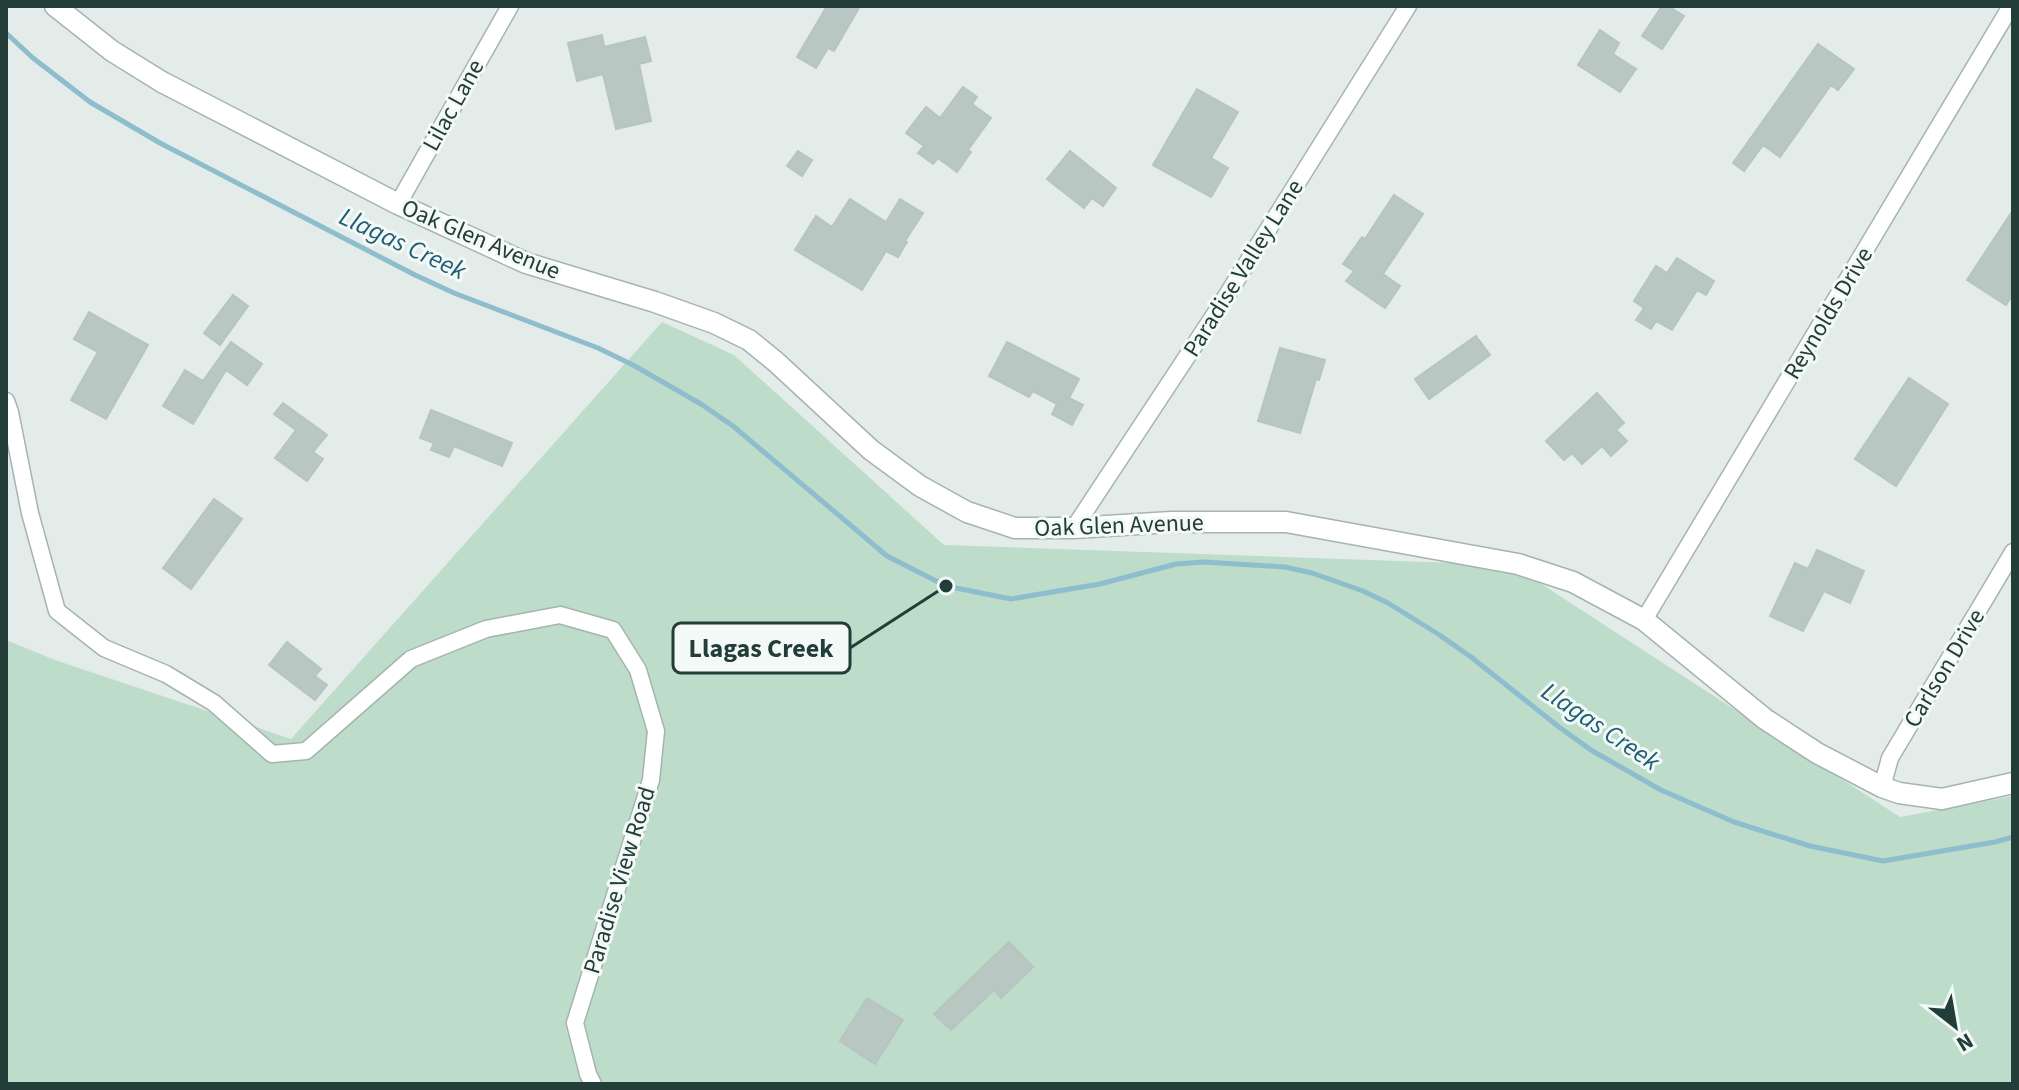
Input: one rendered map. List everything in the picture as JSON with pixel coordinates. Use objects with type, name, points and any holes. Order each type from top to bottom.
[{"type":"street","name":"Oak Glen Avenue","points":[[55,6],[112,51],[162,82],[398,204],[526,263],[655,302],[714,323],[749,340],[871,450],[920,486],[967,512],[1015,528],[1171,522],[1286,522],[1518,564],[1573,582],[1644,620],[1765,719],[1817,753],[1882,787],[1899,793],[1942,799],[2013,783]]},
{"type":"street","name":"Lilac Lane","points":[[398,204],[510,6]]},
{"type":"street","name":"Paradise Valley Lane","points":[[1074,528],[1217,311],[1408,6]]},
{"type":"street","name":"Reynolds Drive","points":[[1644,620],[2011,6]]},
{"type":"street","name":"Paradise View Road","points":[[6,401],[30,513],[57,611],[104,648],[166,674],[214,703],[272,754],[306,751],[411,659],[486,629],[560,615],[613,630],[638,670],[656,731],[651,780],[575,1023],[593,1084]]},
{"type":"street","name":"Carlson Drive","points":[[1882,787],[1890,758],[2013,552]]},
{"type":"green space","points":[[662,322],[734,355],[944,545],[1512,565],[1900,817],[2013,796],[2013,1084],[6,1084],[6,640],[55,660],[291,739]]},
{"type":"building","points":[[827,6],[860,6],[834,51],[828,48],[816,68],[797,57]]},
{"type":"building","points":[[1662,6],[1668,6],[1684,16],[1662,49],[1642,36]]},
{"type":"building","points":[[1600,30],[1619,43],[1613,54],[1636,69],[1620,92],[1578,65]]},
{"type":"building","points":[[602,35],[604,47],[645,37],[651,61],[639,64],[651,121],[616,129],[603,74],[577,81],[568,43]]},
{"type":"building","points":[[1818,44],[1854,69],[1838,90],[1831,85],[1780,157],[1763,145],[1744,171],[1733,163]]},
{"type":"building","points":[[963,87],[977,97],[972,104],[991,118],[968,150],[971,152],[957,172],[938,158],[933,164],[918,153],[924,146],[906,133],[926,107],[940,118]]},
{"type":"building","points":[[1197,89],[1238,112],[1211,158],[1228,168],[1211,197],[1153,165]]},
{"type":"building","points":[[798,151],[812,160],[802,176],[787,166]]},
{"type":"building","points":[[1070,151],[1116,188],[1103,206],[1092,198],[1084,208],[1047,179]]},
{"type":"building","points":[[1394,195],[1423,214],[1383,274],[1400,286],[1385,308],[1346,281],[1354,271],[1343,264],[1362,237],[1365,239]]},
{"type":"building","points":[[850,199],[886,222],[900,199],[923,213],[898,257],[886,251],[862,290],[795,250],[816,216],[832,227]]},
{"type":"building","points":[[2013,210],[2013,294],[2006,305],[1967,280]]},
{"type":"building","points":[[1677,258],[1714,281],[1706,295],[1697,290],[1672,330],[1656,321],[1651,329],[1636,320],[1644,308],[1634,301],[1656,266],[1667,273]]},
{"type":"building","points":[[233,295],[248,306],[220,345],[204,333]]},
{"type":"building","points":[[89,312],[148,345],[106,419],[71,400],[98,352],[74,339]]},
{"type":"building","points":[[1476,336],[1490,355],[1429,399],[1415,379]]},
{"type":"building","points":[[231,342],[262,364],[247,385],[226,370],[193,424],[163,406],[185,370],[203,381]]},
{"type":"building","points":[[1007,342],[1079,379],[1069,398],[1083,405],[1072,425],[1052,414],[1057,404],[1033,391],[1029,397],[989,376]]},
{"type":"building","points":[[1280,348],[1325,360],[1300,433],[1258,421]]},
{"type":"building","points":[[1909,378],[1948,404],[1896,486],[1855,459]]},
{"type":"building","points":[[1597,393],[1624,423],[1616,430],[1627,441],[1611,456],[1602,446],[1582,464],[1572,453],[1564,460],[1546,441]]},
{"type":"building","points":[[283,403],[327,435],[313,452],[323,459],[307,481],[275,458],[296,430],[274,414]]},
{"type":"building","points":[[431,410],[512,443],[502,466],[454,446],[449,457],[431,450],[434,443],[420,438]]},
{"type":"building","points":[[214,499],[242,519],[191,589],[163,568]]},
{"type":"building","points":[[1817,550],[1864,571],[1850,603],[1824,591],[1803,631],[1770,616],[1795,563],[1808,569]]},
{"type":"building","points":[[287,642],[321,669],[315,676],[327,685],[315,700],[269,665]]},
{"type":"building","points":[[1009,942],[1033,967],[1001,998],[994,990],[951,1030],[934,1014]]},
{"type":"building","points":[[867,998],[903,1020],[875,1064],[840,1041]]},
{"type":"waterway","name":"Llagas Creek","points":[[6,33],[90,102],[160,143],[415,275],[598,348],[701,404],[733,426],[887,556],[946,586],[1011,599],[1100,584],[1176,564],[1204,562],[1285,567],[1312,573],[1388,603],[1471,657],[1591,750],[1661,790],[1734,822],[1810,846],[1883,861],[2013,837]]},
{"type":"place","name":"Llagas Creek","points":[[946,586]]}]
